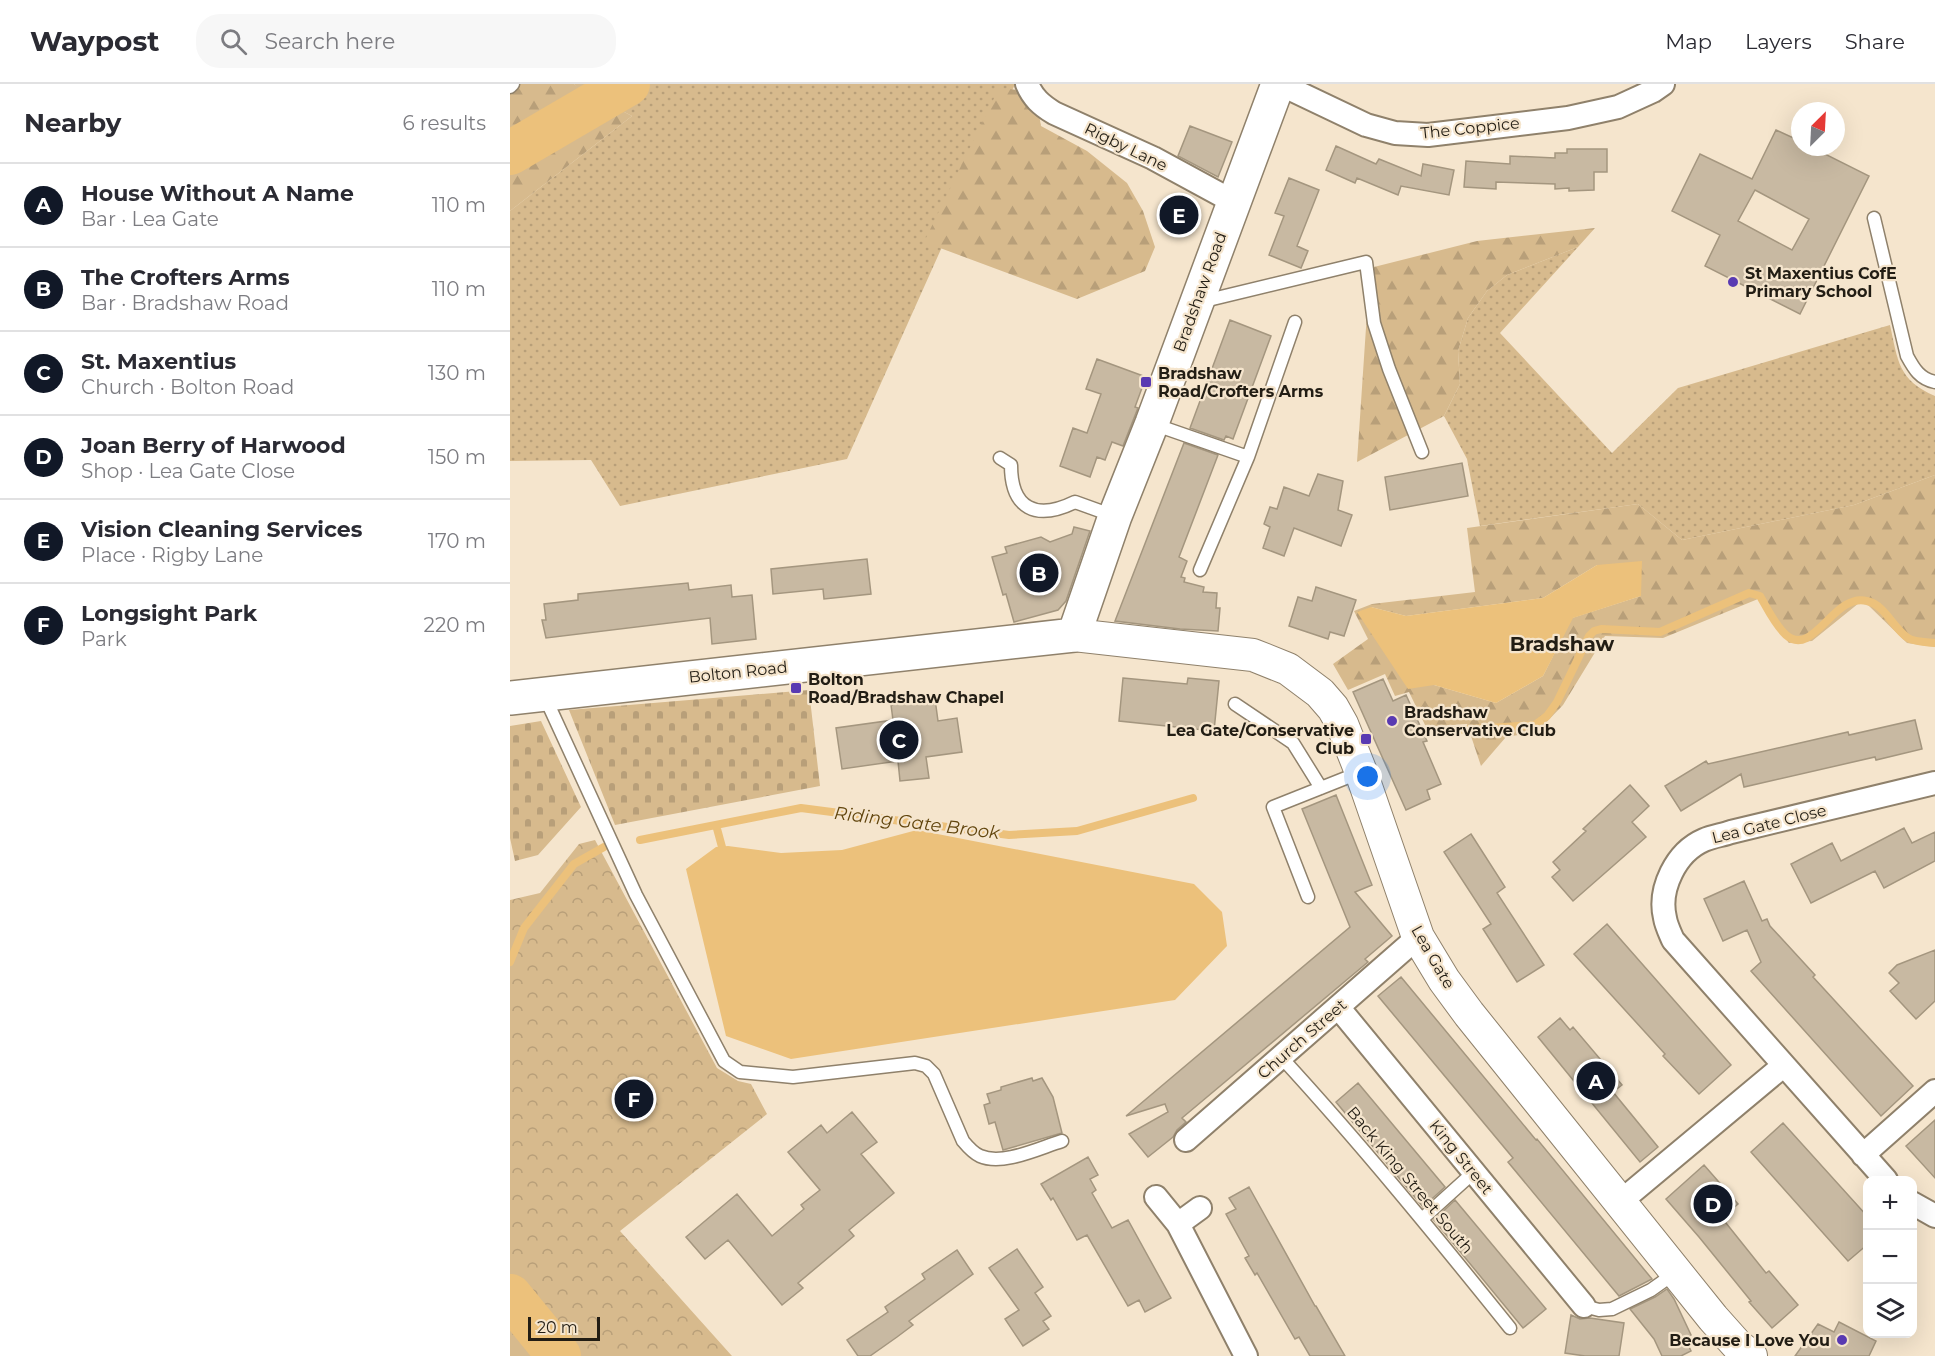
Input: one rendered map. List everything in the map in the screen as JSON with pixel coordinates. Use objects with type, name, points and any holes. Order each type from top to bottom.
[{"type":"main road","name":"Bradshaw Road","points":[[1074,635],[1115,516],[1279,84]]},
{"type":"main road","name":"Bolton Road","points":[[510,698],[1074,635]]},
{"type":"main road","name":"Lea Gate","points":[[1074,635],[1252,655],[1288,669],[1320,693],[1333,708],[1342,724],[1418,937],[1444,980],[1468,1014],[1713,1318],[1738,1346],[1751,1356]]},
{"type":"street","name":"Rigby Lane","points":[[1027,84],[1032,96],[1054,113],[1153,158],[1234,202]]},
{"type":"street","name":"The Coppice","points":[[1279,84],[1366,125],[1395,133],[1428,135],[1568,118],[1618,107],[1663,84]]},
{"type":"street","name":"Lea Gate Close","points":[[1882,1176],[1673,940],[1665,918],[1663,897],[1670,875],[1683,856],[1703,841],[1743,829],[1935,783]]},
{"type":"street","name":"Church Street","points":[[1186,1140],[1418,937]]},
{"type":"street","name":"King Street","points":[[1338,1007],[1584,1306]]},
{"type":"street","points":[[1620,1202],[1784,1066]]},
{"type":"street","points":[[1863,1155],[1935,1091]]},
{"type":"street","points":[[1156,1197],[1178,1224],[1246,1356]]},
{"type":"street","points":[[1917,1206],[1935,1216]]},
{"type":"street","points":[[1178,1224],[1200,1208]]},
{"type":"lane","points":[[1874,218],[1907,356],[1915,371],[1928,381],[1935,382]]},
{"type":"lane","points":[[1196,303],[1366,261],[1374,323],[1389,369],[1422,452]]},
{"type":"lane","points":[[1200,570],[1248,456],[1295,322]]},
{"type":"lane","points":[[1152,423],[1248,456]]},
{"type":"lane","points":[[1000,458],[1011,465],[1011,482],[1016,496],[1030,508],[1050,512],[1075,502],[1115,516]]},
{"type":"lane","points":[[543,694],[636,895],[724,1061],[740,1072],[793,1077],[915,1063],[926,1066],[934,1074],[963,1141],[979,1156],[1000,1160],[1062,1142]]},
{"type":"lane","points":[[1235,704],[1293,743],[1321,788]]},
{"type":"lane","points":[[1308,897],[1273,807],[1361,772]]},
{"type":"lane","name":"Back King Street South","points":[[1281,1057],[1327,1107],[1422,1219],[1510,1328]]},
{"type":"lane","points":[[1422,1219],[1474,1172]]},
{"type":"lane","points":[[1584,1306],[1599,1310],[1612,1310],[1651,1290],[1676,1272]]},
{"type":"green space","points":[[510,84],[574,84],[632,116],[510,211]]},
{"type":"green space","points":[[574,84],[1015,84],[847,459],[620,506],[591,460],[510,461],[510,211],[632,116],[577,88]]},
{"type":"green space","points":[[999,88],[1035,92],[1041,126],[1087,151],[1127,183],[1143,211],[1155,247],[1145,271],[1077,299],[924,242]]},
{"type":"green space","points":[[1595,228],[1578,247],[1507,275],[1487,291],[1468,318],[1458,351],[1460,384],[1444,416],[1357,462],[1370,268],[1477,241]]},
{"type":"green space","points":[[1578,247],[1500,333],[1612,453],[1678,388],[1890,325],[1898,359],[1907,376],[1913,383],[1935,396],[1935,475],[1854,505],[1682,540],[1638,504],[1480,526],[1467,459],[1444,416],[1460,384],[1458,351],[1468,318],[1487,291],[1507,275]]},
{"type":"green space","points":[[1935,475],[1935,647],[1907,643],[1868,605],[1859,603],[1812,641],[1789,643],[1758,599],[1663,638],[1605,636],[1563,705],[1537,732],[1506,737],[1481,766],[1467,724],[1426,727],[1409,692],[1395,696],[1385,674],[1348,690],[1333,664],[1368,639],[1354,611],[1372,604],[1475,592],[1467,528],[1638,504],[1682,540],[1854,505]],"holes":[[[1597,565],[1641,596],[1572,618],[1543,676],[1496,703],[1434,685],[1371,607],[1406,616],[1543,598]]]},
{"type":"green space","points":[[809,690],[820,786],[615,825],[569,710]]},
{"type":"green space","points":[[541,721],[581,807],[538,855],[515,861],[510,838],[510,726]]},
{"type":"green space","points":[[595,840],[717,1068],[738,1081],[751,1084],[767,1114],[620,1231],[732,1356],[510,1356],[510,900],[540,893],[579,844]]},
{"type":"shaded area","points":[[1642,561],[1641,596],[1573,618],[1543,676],[1496,703],[1434,685],[1408,689],[1357,612],[1371,607],[1406,616],[1543,598],[1597,565]]},
{"type":"shaded area","points":[[917,830],[1194,884],[1222,912],[1227,946],[1175,1000],[791,1059],[726,1036],[686,869],[716,847],[728,846],[781,853],[842,850]]},
{"type":"building","points":[[1190,126],[1232,142],[1218,177],[1178,156]]},
{"type":"building","points":[[1776,130],[1791,137],[1791,156],[1829,156],[1869,176],[1800,314],[1705,266],[1720,235],[1672,211],[1700,154],[1752,179]],"holes":[[[1755,190],[1809,219],[1792,250],[1738,221]]]},
{"type":"building","points":[[1336,146],[1376,164],[1379,159],[1421,176],[1423,164],[1454,170],[1449,195],[1401,186],[1398,195],[1357,178],[1355,183],[1326,170]]},
{"type":"building","points":[[1567,149],[1607,149],[1607,172],[1594,172],[1594,190],[1569,191],[1569,188],[1555,189],[1555,184],[1496,182],[1496,189],[1464,187],[1466,161],[1510,164],[1510,156],[1555,158],[1555,153],[1567,153]]},
{"type":"building","points":[[1289,178],[1319,190],[1297,246],[1308,251],[1301,268],[1269,255],[1284,216],[1275,213]]},
{"type":"building","points":[[1186,202],[1192,224],[1172,229],[1166,207]]},
{"type":"building","points":[[1230,320],[1271,336],[1233,439],[1226,436],[1224,440],[1190,428]]},
{"type":"building","points":[[1097,359],[1146,377],[1135,407],[1138,408],[1123,446],[1112,442],[1105,460],[1097,457],[1090,477],[1060,466],[1073,428],[1087,433],[1101,394],[1086,389]]},
{"type":"building","points":[[1184,443],[1218,455],[1179,557],[1187,561],[1181,577],[1185,578],[1184,582],[1204,587],[1203,592],[1217,593],[1216,608],[1220,608],[1218,631],[1115,621]]},
{"type":"building","points":[[1462,463],[1468,496],[1390,510],[1385,477]]},
{"type":"building","points":[[1318,474],[1343,481],[1338,510],[1352,515],[1341,546],[1294,528],[1284,556],[1263,548],[1270,527],[1264,524],[1270,507],[1277,509],[1284,487],[1309,496]]},
{"type":"building","points":[[1074,527],[1090,531],[1066,601],[1058,610],[1014,622],[992,557],[1007,553],[1005,547],[1041,537],[1050,542],[1072,534]]},
{"type":"building","points":[[867,559],[871,594],[824,599],[823,589],[773,594],[771,569]]},
{"type":"building","points":[[688,583],[689,590],[731,585],[732,597],[752,595],[756,639],[712,644],[710,618],[546,638],[542,620],[546,620],[544,604],[578,600],[578,594]]},
{"type":"building","points":[[1316,587],[1356,600],[1344,636],[1330,632],[1328,639],[1289,626],[1298,597],[1312,601]]},
{"type":"building","points":[[1123,678],[1187,684],[1188,678],[1219,681],[1214,731],[1119,721]]},
{"type":"building","name":"Bradshaw Conservative Club","points":[[1383,679],[1393,701],[1406,695],[1427,741],[1423,742],[1441,784],[1427,790],[1430,799],[1406,810],[1353,692]]},
{"type":"building","points":[[935,699],[938,721],[957,718],[962,752],[926,757],[929,778],[900,781],[898,761],[842,769],[836,728],[893,720],[891,705]]},
{"type":"building","points":[[1915,720],[1922,749],[1876,760],[1875,757],[1744,787],[1741,774],[1681,811],[1665,786],[1706,761],[1708,764],[1848,732],[1849,735]]},
{"type":"building","points":[[1630,785],[1649,806],[1632,822],[1646,837],[1573,901],[1552,877],[1560,870],[1553,862],[1586,831],[1583,829]]},
{"type":"building","points":[[1336,795],[1372,885],[1355,892],[1392,936],[1365,959],[1368,962],[1182,1118],[1186,1122],[1173,1137],[1148,1157],[1129,1134],[1168,1112],[1165,1104],[1126,1116],[1350,927],[1302,809]]},
{"type":"building","points":[[1904,828],[1912,843],[1935,832],[1935,861],[1884,888],[1875,871],[1811,903],[1791,864],[1832,843],[1841,861]]},
{"type":"building","points":[[1471,834],[1505,887],[1497,893],[1544,965],[1517,982],[1483,929],[1491,924],[1444,852]]},
{"type":"building","points":[[1744,881],[1762,921],[1767,919],[1770,926],[1815,975],[1813,977],[1913,1086],[1881,1116],[1751,971],[1761,962],[1747,930],[1723,941],[1704,899]]},
{"type":"building","points":[[1607,924],[1731,1065],[1699,1094],[1574,954]]},
{"type":"building","points":[[1935,950],[1935,1001],[1916,1019],[1890,991],[1899,983],[1889,973],[1897,965]]},
{"type":"building","points":[[1401,977],[1652,1279],[1619,1296],[1508,1162],[1513,1158],[1378,996]]},
{"type":"building","points":[[1560,1018],[1570,1030],[1573,1027],[1622,1085],[1613,1092],[1658,1147],[1640,1162],[1538,1037]]},
{"type":"building","points":[[1032,1078],[1033,1081],[1042,1078],[1053,1097],[1062,1133],[1003,1150],[995,1122],[989,1124],[984,1105],[990,1103],[987,1094],[1001,1090],[1001,1087]]},
{"type":"building","points":[[1358,1083],[1445,1187],[1423,1207],[1336,1102]]},
{"type":"building","points":[[852,1112],[877,1142],[861,1154],[894,1193],[849,1230],[854,1236],[798,1283],[803,1288],[782,1305],[728,1240],[705,1259],[686,1237],[737,1194],[772,1236],[804,1209],[801,1205],[820,1190],[788,1152],[821,1125],[827,1133]]},
{"type":"building","points":[[1935,1120],[1935,1178],[1906,1146]]},
{"type":"building","points":[[1783,1123],[1863,1211],[1863,1248],[1848,1261],[1751,1152]]},
{"type":"building","points":[[1088,1157],[1098,1175],[1090,1179],[1096,1190],[1092,1193],[1112,1228],[1128,1220],[1171,1298],[1145,1312],[1139,1300],[1128,1306],[1087,1235],[1077,1240],[1053,1198],[1051,1200],[1041,1184]]},
{"type":"building","points":[[1704,1165],[1738,1204],[1722,1218],[1766,1273],[1769,1271],[1798,1305],[1772,1328],[1666,1199]]},
{"type":"building","points":[[1249,1187],[1345,1356],[1310,1356],[1299,1337],[1295,1339],[1257,1273],[1255,1275],[1245,1258],[1249,1256],[1226,1214],[1236,1209],[1229,1198]]},
{"type":"building","points":[[1455,1200],[1546,1309],[1523,1328],[1434,1220]]},
{"type":"building","points":[[1017,1249],[1043,1287],[1035,1293],[1051,1316],[1043,1321],[1049,1329],[1023,1346],[1005,1319],[1019,1310],[989,1268]]},
{"type":"building","points":[[957,1250],[973,1274],[909,1321],[913,1325],[897,1337],[870,1356],[858,1356],[847,1340],[888,1312],[885,1307],[925,1279],[922,1274]]},
{"type":"building","points":[[1667,1289],[1691,1335],[1685,1338],[1691,1351],[1681,1356],[1662,1356],[1654,1339],[1630,1309]]},
{"type":"building","points":[[1571,1315],[1580,1319],[1590,1318],[1624,1323],[1619,1356],[1585,1356],[1565,1353]]},
{"type":"building","points":[[1839,1322],[1863,1334],[1863,1338],[1876,1341],[1869,1356],[1795,1356],[1818,1324],[1834,1332]]},
{"type":"waterway","points":[[510,153],[628,84]]},
{"type":"waterway","name":"Riding Gate Brook","points":[[1426,732],[1535,725],[1547,716],[1557,702],[1589,636],[1594,631],[1601,629],[1660,632],[1749,593],[1760,596],[1778,626],[1786,635],[1796,640],[1805,639],[1815,632],[1844,606],[1855,601],[1867,601],[1879,607],[1908,638],[1935,643]]},
{"type":"waterway","name":"Riding Gate Brook","points":[[640,840],[801,808],[1009,835],[1077,831],[1193,798]]},
{"type":"waterway","points":[[716,825],[722,847]]},
{"type":"waterway","name":"Riding Gate Brook","points":[[510,962],[524,928],[574,864],[604,847]]},
{"type":"waterway","points":[[510,1296],[559,1356]]},
{"type":"place","name":"Vision Cleaning Services","points":[[1179,215]]},
{"type":"place","name":"St Maxentius CofE Primary School","points":[[1733,282]]},
{"type":"place","name":"Bradshaw Road/Crofters Arms","points":[[1146,382]]},
{"type":"place","name":"The Crofters Arms","points":[[1039,573]]},
{"type":"place","name":"Bolton Road/Bradshaw Chapel","points":[[796,688]]},
{"type":"place","name":"Bradshaw Conservative Club","points":[[1392,721]]},
{"type":"place","name":"Lea Gate/Conservative Club","points":[[1366,739]]},
{"type":"place","name":"St. Maxentius","points":[[899,740]]},
{"type":"place","name":"House Without A Name","points":[[1596,1081]]},
{"type":"place","name":"Longsight Park","points":[[634,1099]]},
{"type":"place","name":"Joan Berry of Harwood","points":[[1713,1204]]},
{"type":"place","name":"Because I Love You","points":[[1842,1340]]},
{"type":"district","name":"Bradshaw","points":[[1562,644]]}]
